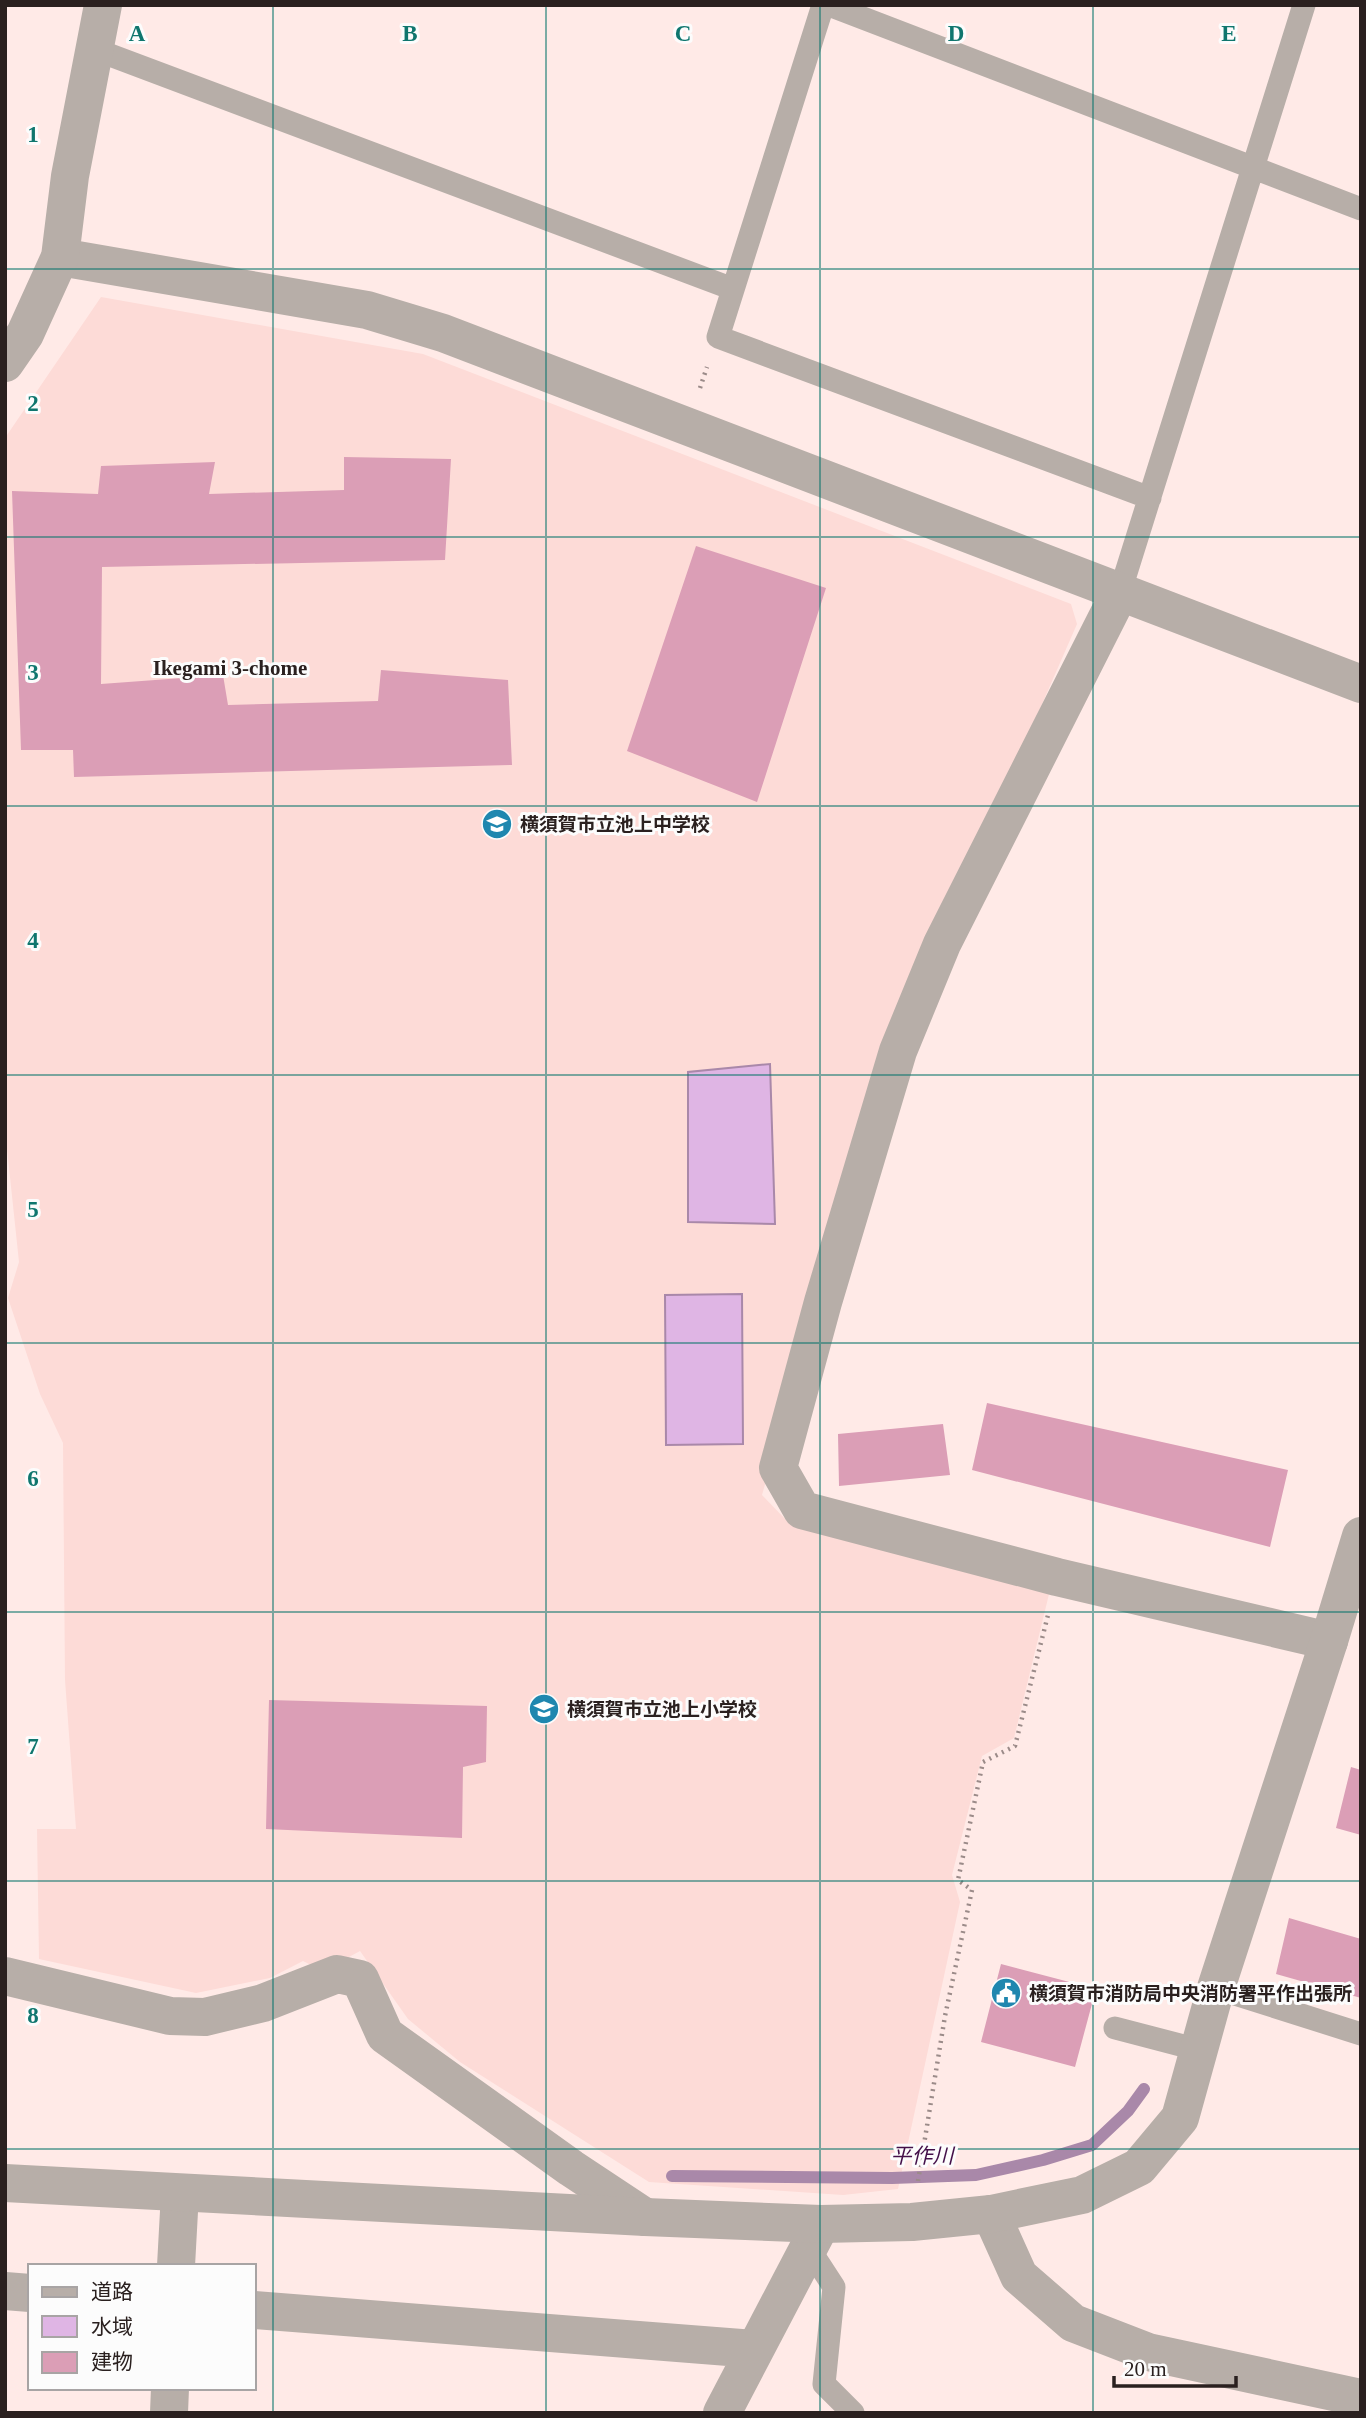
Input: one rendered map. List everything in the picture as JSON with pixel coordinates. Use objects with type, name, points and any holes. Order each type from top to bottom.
[{"type":"street","points":[[5,363],[25,334],[60,257],[70,176],[103,5]]},
{"type":"street","points":[[60,257],[367,310],[443,333],[1361,684]]},
{"type":"street","points":[[1120,592],[942,944],[898,1051],[823,1302],[778,1468],[802,1510],[1058,1577],[1329,1641]]},
{"type":"street","points":[[5,2183],[645,2217],[814,2235],[991,2214],[1083,2195],[1139,2168],[1180,2118],[1216,1988],[1361,1536]]},
{"type":"street","points":[[5,1976],[170,2016],[205,2017],[263,2003],[337,1973],[360,1979],[384,2035],[645,2217]]},
{"type":"street","points":[[176,2264],[180,2193]]},
{"type":"street","points":[[991,2214],[1018,2276],[1073,2323],[1147,2352],[1361,2398]]},
{"type":"street","points":[[722,2413],[814,2235]]},
{"type":"street","points":[[5,2291],[28,2292]]},
{"type":"street","points":[[256,2310],[754,2349]]},
{"type":"street","points":[[169,2413],[170,2390]]},
{"type":"lane","points":[[823,5],[718,337],[1150,498]]},
{"type":"lane","points":[[829,5],[1361,209]]},
{"type":"lane","points":[[1120,592],[1304,5]]},
{"type":"lane","points":[[94,49],[733,289]]},
{"type":"lane","points":[[1216,1988],[1361,2034]]},
{"type":"lane","points":[[1115,2028],[1199,2049]]},
{"type":"lane","points":[[814,2235],[834,2287],[824,2384],[853,2413]]},
{"type":"path","points":[[687,426],[718,337]]},
{"type":"path","points":[[912,2222],[945,2016],[972,1890],[958,1880],[984,1762],[1015,1746],[1058,1577]]},
{"type":"shaded area","points":[[101,297],[423,354],[1071,604],[1077,624],[902,1024],[826,1269],[762,1495],[788,1522],[1050,1590],[1014,1738],[982,1756],[952,1875],[960,1902],[898,2189],[843,2195],[649,2182],[460,2062],[408,2019],[360,1951],[323,1971],[303,1961],[270,1978],[196,1993],[39,1959],[37,1829],[76,1829],[65,1680],[63,1443],[40,1394],[8,1298],[19,1262],[5,1130],[5,438]]},
{"type":"water","points":[[770,1064],[775,1224],[688,1222],[688,1072]]},
{"type":"water","points":[[742,1294],[743,1444],[666,1445],[665,1295]]},
{"type":"building","points":[[344,457],[451,459],[445,560],[102,567],[101,684],[223,675],[228,705],[378,701],[381,670],[508,680],[512,765],[74,777],[73,750],[21,750],[12,491],[98,494],[101,466],[215,462],[209,494],[344,490]]},
{"type":"building","points":[[696,546],[826,588],[757,802],[627,751]]},
{"type":"building","points":[[987,1403],[1288,1470],[1270,1547],[972,1470]]},
{"type":"building","points":[[943,1424],[950,1475],[839,1486],[838,1434]]},
{"type":"building","points":[[269,1700],[487,1706],[486,1762],[463,1767],[462,1838],[266,1829]]},
{"type":"building","points":[[1351,1767],[1361,1770],[1361,1835],[1336,1828]]},
{"type":"building","points":[[1289,1918],[1361,1939],[1361,1998],[1276,1974]]},
{"type":"building","points":[[1001,1964],[1096,1989],[1075,2067],[981,2042]]},
{"type":"waterway","name":"平作川","points":[[672,2176],[892,2178],[976,2175],[1043,2160],[1092,2145],[1128,2111],[1144,2089]]},
{"type":"place","name":"横須賀市立池上中学校","points":[[497,824]]},
{"type":"place","name":"横須賀市立池上小学校","points":[[544,1709]]},
{"type":"place","name":"横須賀市消防局中央消防署平作出張所","points":[[1006,1993]]},
{"type":"district","name":"Ikegami 3-chome","points":[[230,668]]}]
